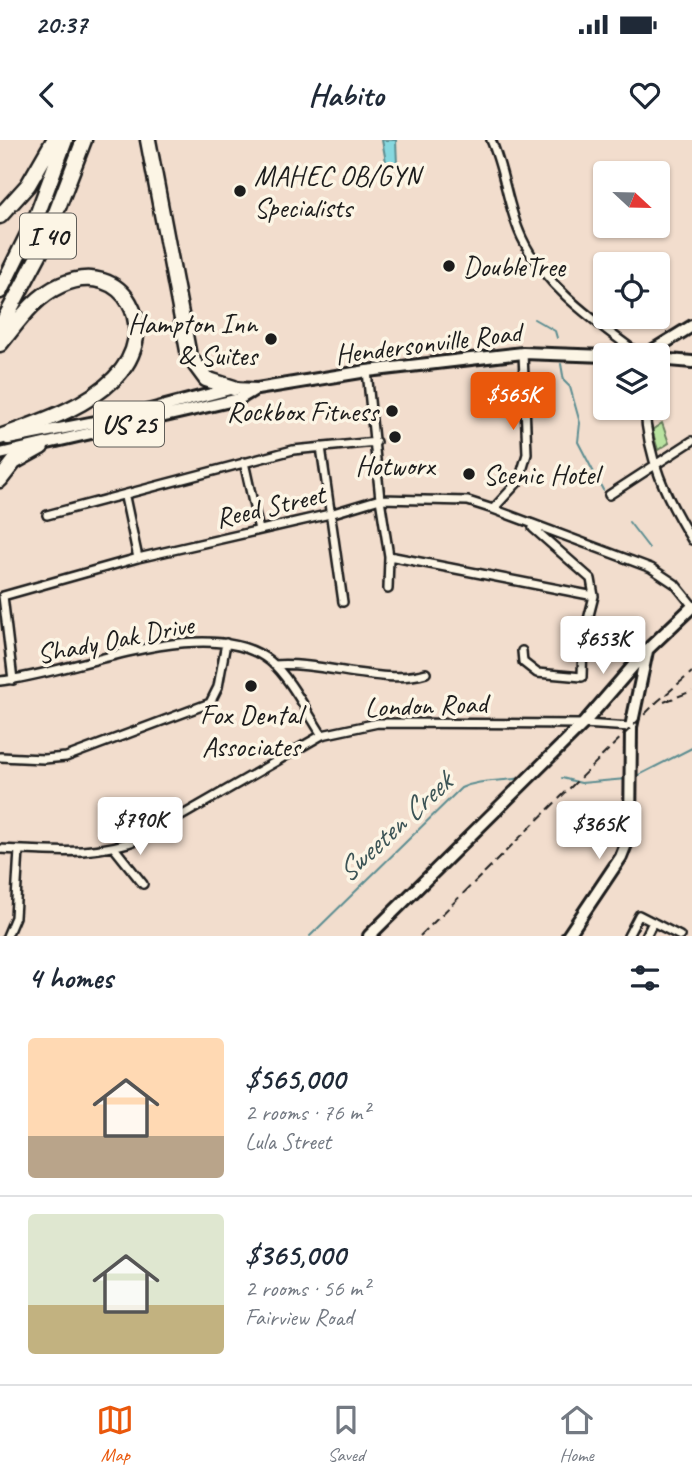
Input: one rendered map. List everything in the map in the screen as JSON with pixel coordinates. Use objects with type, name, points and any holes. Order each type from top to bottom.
[{"type":"highway","points":[[0,216],[28,185],[54,140]]},
{"type":"highway","name":"I 40","points":[[0,290],[36,218],[65,140]]},
{"type":"highway","name":"I 40","points":[[0,328],[43,249],[84,140]]},
{"type":"highway","points":[[148,140],[189,356],[206,379],[234,388]]},
{"type":"highway","points":[[0,344],[30,306],[44,294],[70,281],[98,281],[118,290],[132,307],[137,320],[137,344],[132,355],[103,389],[61,414],[0,438]]},
{"type":"highway","points":[[0,480],[14,462],[41,447]]},
{"type":"main road","points":[[663,343],[692,326]]},
{"type":"main road","name":"Hendersonville Road","points":[[0,438],[98,422],[234,388],[257,389],[367,371],[523,353],[593,356]]},
{"type":"main road","points":[[670,360],[692,362]]},
{"type":"main road","name":"Hendersonville Road","points":[[0,454],[41,447],[239,399],[257,389]]},
{"type":"main road","points":[[369,936],[583,724],[647,650],[692,606]]},
{"type":"main road","points":[[568,936],[626,845],[632,818],[631,727],[647,650]]},
{"type":"street","points":[[491,140],[513,215],[522,238],[536,261],[580,308],[626,343]]},
{"type":"street","points":[[493,509],[519,481],[527,454],[523,353]]},
{"type":"street","points":[[367,371],[380,499],[389,556],[388,589]]},
{"type":"street","points":[[646,420],[648,444],[671,507],[691,536]]},
{"type":"street","points":[[609,495],[692,441]]},
{"type":"street","points":[[47,515],[244,462],[321,447],[376,442]]},
{"type":"street","points":[[321,447],[343,602]]},
{"type":"street","points":[[244,462],[259,530]]},
{"type":"street","points":[[125,496],[138,558]]},
{"type":"street","name":"Reed Street","points":[[13,680],[4,596],[138,558],[330,514],[380,499],[468,501],[493,509],[651,568],[675,584],[692,606]]},
{"type":"street","points":[[522,651],[523,662],[537,673],[582,677],[583,639],[594,596],[591,579],[530,525]]},
{"type":"street","points":[[389,556],[594,596]]},
{"type":"street","name":"Shady Oak Drive","points":[[0,681],[187,641],[226,643],[251,650],[274,665],[323,735]]},
{"type":"street","points":[[0,757],[66,757],[210,703],[218,687],[226,643]]},
{"type":"street","points":[[274,665],[299,663],[403,677],[426,673]]},
{"type":"street","name":"London Road","points":[[0,849],[85,853],[115,849],[146,836],[323,735],[377,723],[583,724],[631,727]]},
{"type":"street","points":[[115,849],[143,884]]},
{"type":"street","points":[[7,936],[15,917],[19,850]]},
{"type":"street","points":[[628,936],[639,915],[680,936]]},
{"type":"street","points":[[646,936],[653,922]]},
{"type":"green space","points":[[662,423],[669,443],[658,450],[652,430]]},
{"type":"water","points":[[382,140],[396,140],[397,165],[386,162]]},
{"type":"waterway","points":[[534,319],[555,331],[557,338]]},
{"type":"waterway","points":[[561,364],[564,381],[570,387],[580,423],[578,442],[603,490]]},
{"type":"waterway","points":[[629,522],[649,548]]},
{"type":"waterway","name":"Sweeten Creek","points":[[635,777],[692,748]]},
{"type":"waterway","name":"Sweeten Creek","points":[[310,936],[461,788],[483,782],[521,778]]},
{"type":"waterway","name":"Sweeten Creek","points":[[562,778],[581,783],[626,779]]},
{"type":"railway","points":[[420,936],[658,701],[692,672]]},
{"type":"railway","points":[[664,702],[692,691]]},
{"type":"place","name":"MAHEC OB/GYN Specialists","points":[[240,191]]},
{"type":"place","name":"DoubleTree","points":[[449,266]]},
{"type":"place","name":"Hampton Inn & Suites","points":[[271,339]]},
{"type":"place","name":"Rockbox Fitness","points":[[392,411]]},
{"type":"place","name":"Hotworx","points":[[395,437]]},
{"type":"place","name":"Scenic Hotel","points":[[469,474]]},
{"type":"place","name":"Fox Dental Associates","points":[[251,686]]}]
